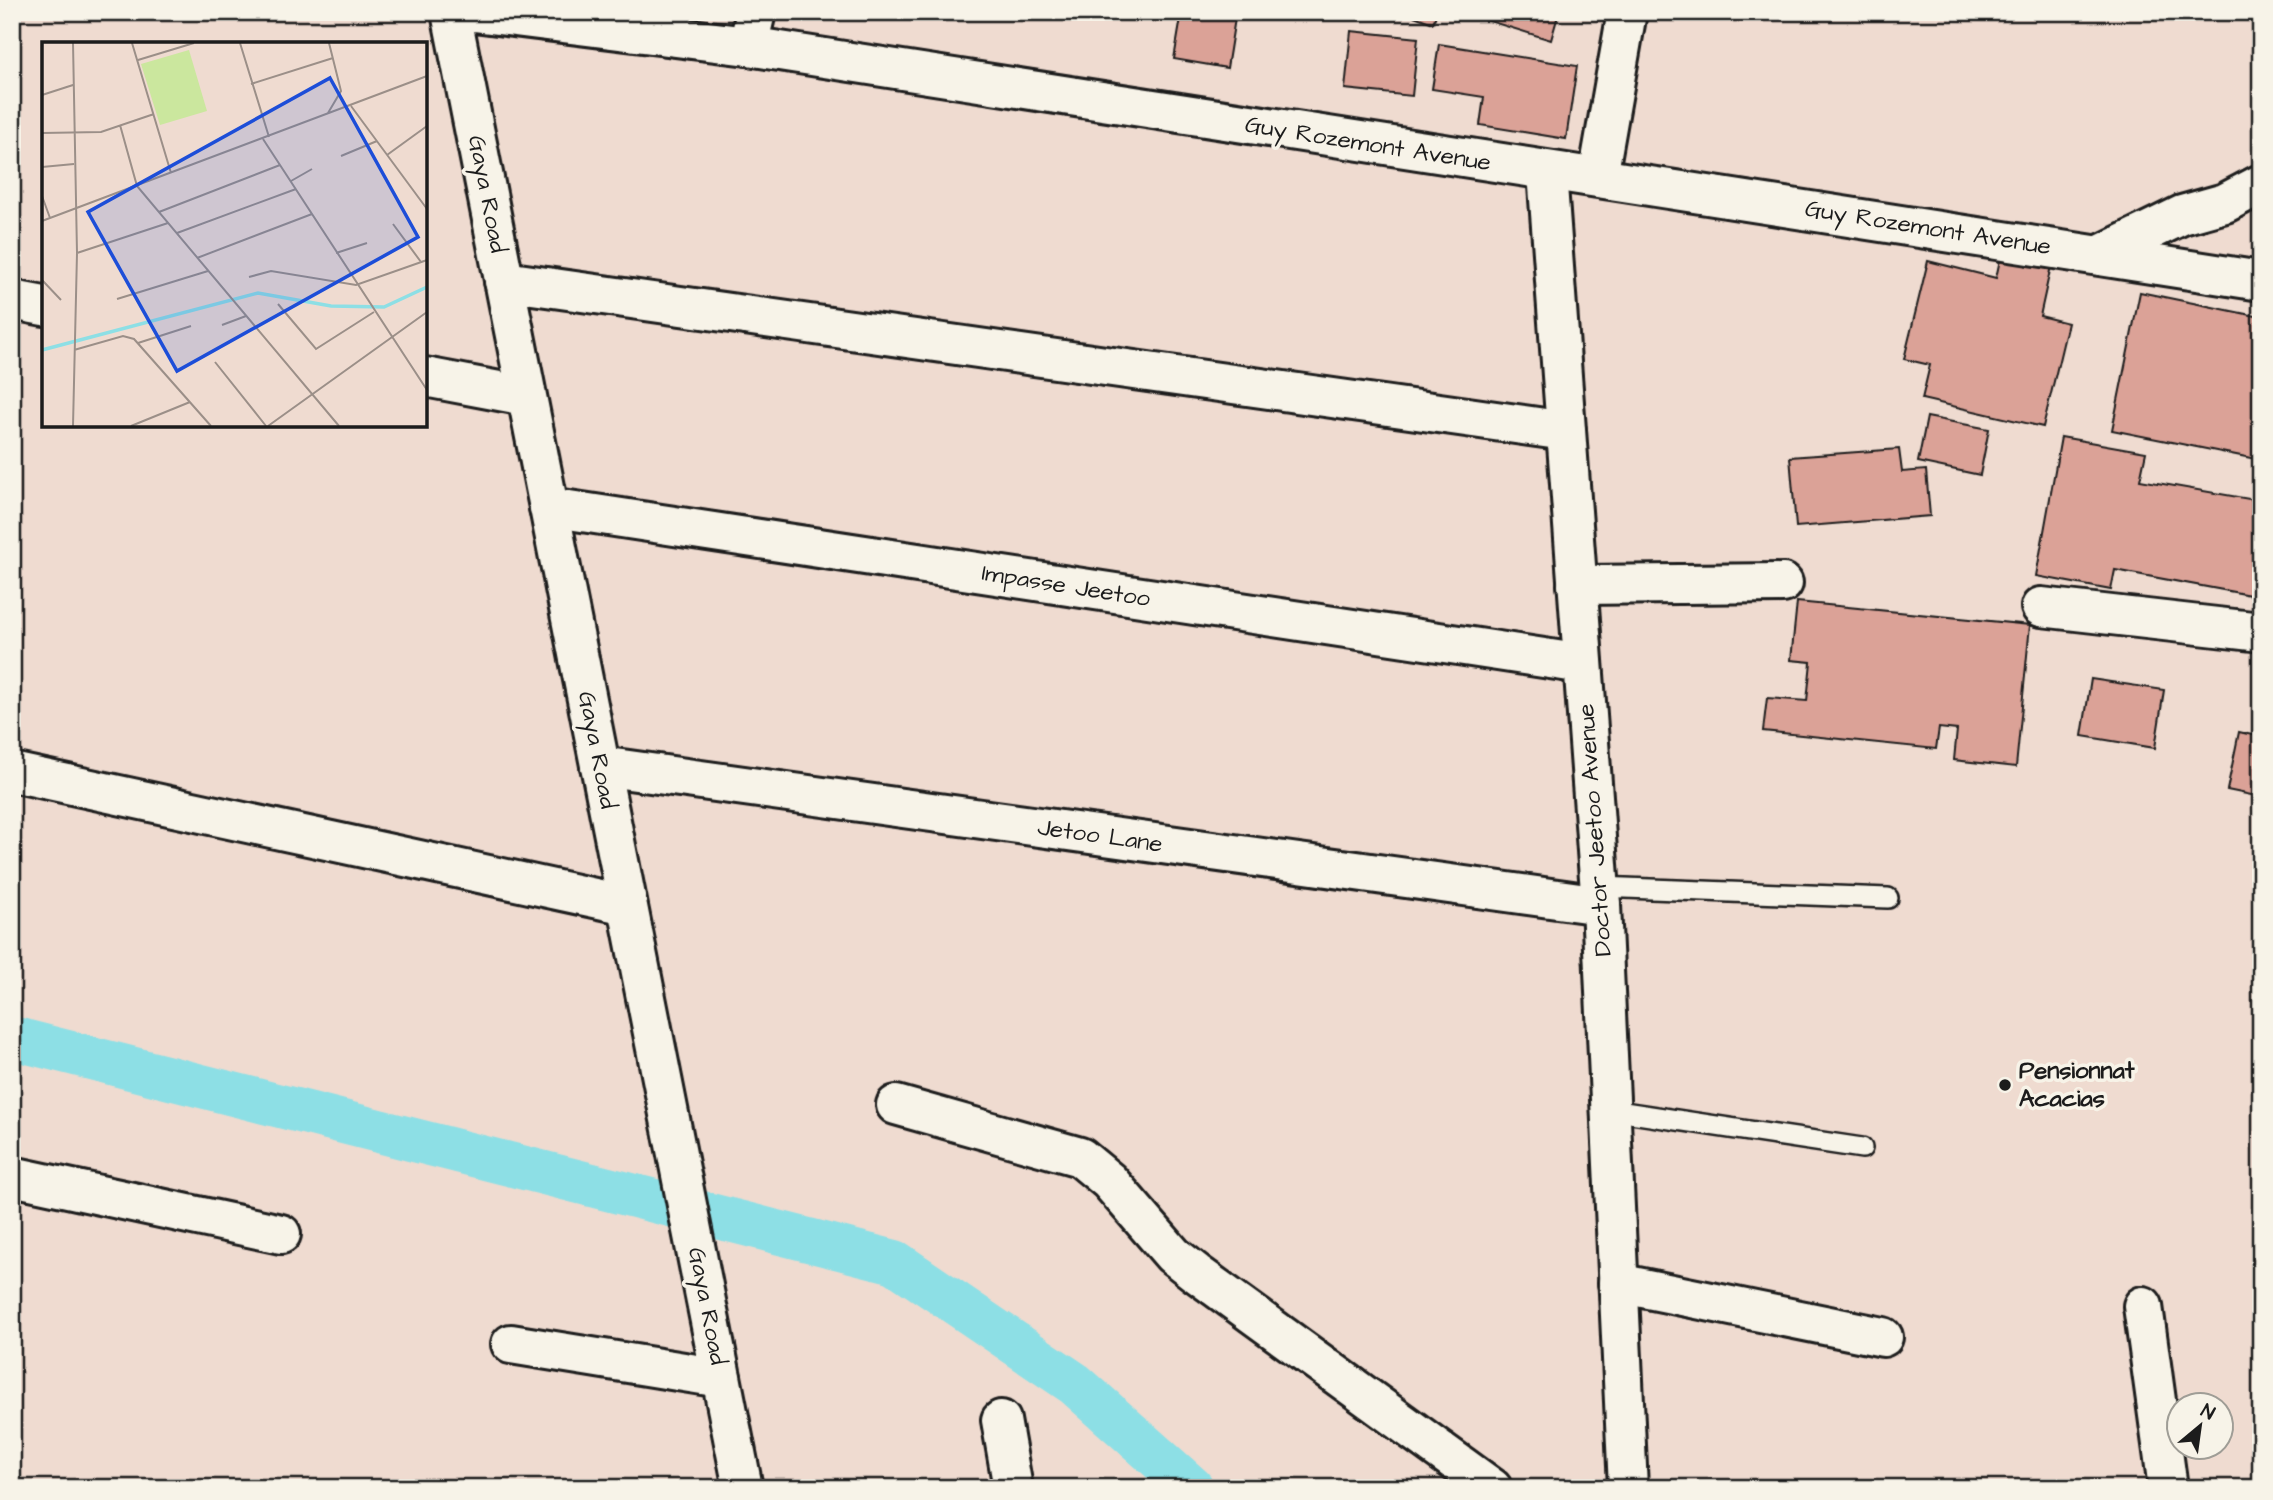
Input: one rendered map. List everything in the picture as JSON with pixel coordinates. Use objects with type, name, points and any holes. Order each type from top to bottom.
[{"type":"street","name":"Gaya Road","points":[[451,12],[743,1488]]},
{"type":"street","name":"Guy Rozemont Avenue","points":[[474,12],[752,29],[1547,172],[1598,177],[2261,281]]},
{"type":"street","points":[[1598,177],[1627,12]]},
{"type":"street","name":"Doctor Jeetoo Avenue","points":[[1547,172],[1600,896],[1628,1488]]},
{"type":"street","points":[[2102,254],[2182,215],[2225,203],[2261,184]]},
{"type":"street","points":[[504,281],[1566,430]]},
{"type":"street","points":[[12,300],[42,306]]},
{"type":"street","points":[[427,377],[526,396]]},
{"type":"street","name":"Impasse Jeetoo","points":[[549,507],[1583,664]]},
{"type":"street","points":[[1577,585],[1783,583]]},
{"type":"street","points":[[2041,607],[2261,632]]},
{"type":"street","name":"Jetoo Lane","points":[[600,766],[1600,896]]},
{"type":"street","points":[[12,772],[627,905]]},
{"type":"street","points":[[896,1105],[1080,1157],[1109,1181],[1173,1255],[1492,1488]]},
{"type":"street","points":[[12,1176],[281,1234]]},
{"type":"street","points":[[1619,1283],[1883,1337]]},
{"type":"street","points":[[2143,1306],[2168,1488]]},
{"type":"street","points":[[511,1344],[721,1378]]},
{"type":"street","points":[[1001,1420],[1013,1488]]},
{"type":"lane","points":[[1600,896],[1888,898]]},
{"type":"lane","points":[[1611,1111],[1862,1148]]},
{"type":"building","points":[[1182,12],[1236,12],[1227,68],[1174,59]]},
{"type":"building","points":[[1403,12],[1437,12],[1433,23]]},
{"type":"building","points":[[1460,12],[1559,12],[1551,40]]},
{"type":"building","points":[[1351,31],[1418,38],[1412,96],[1345,89]]},
{"type":"building","points":[[1439,44],[1577,66],[1566,139],[1480,125],[1484,97],[1432,89]]},
{"type":"building","points":[[2001,255],[2051,266],[2040,316],[2068,323],[2043,427],[1922,399],[1930,365],[1904,359],[1928,261],[1996,278]]},
{"type":"building","points":[[2140,292],[2261,317],[2261,460],[2112,430]]},
{"type":"building","points":[[1927,417],[1989,429],[1980,475],[1918,462]]},
{"type":"building","points":[[2061,437],[2146,452],[2140,480],[2261,501],[2261,597],[2115,570],[2111,590],[2036,576]]},
{"type":"building","points":[[1899,449],[1902,472],[1926,470],[1930,516],[1796,527],[1790,457]]},
{"type":"building","points":[[1797,602],[2030,625],[2016,767],[1954,760],[1957,730],[1939,728],[1936,749],[1763,731],[1767,698],[1807,701],[1811,662],[1791,660]]},
{"type":"building","points":[[2091,679],[2164,690],[2155,748],[2082,736]]},
{"type":"building","points":[[2239,732],[2261,737],[2261,797],[2227,790]]},
{"type":"waterway","points":[[12,1038],[895,1262],[1075,1384],[1192,1488]]},
{"type":"place","name":"Pensionnat Acacias","points":[[2005,1085]]}]
